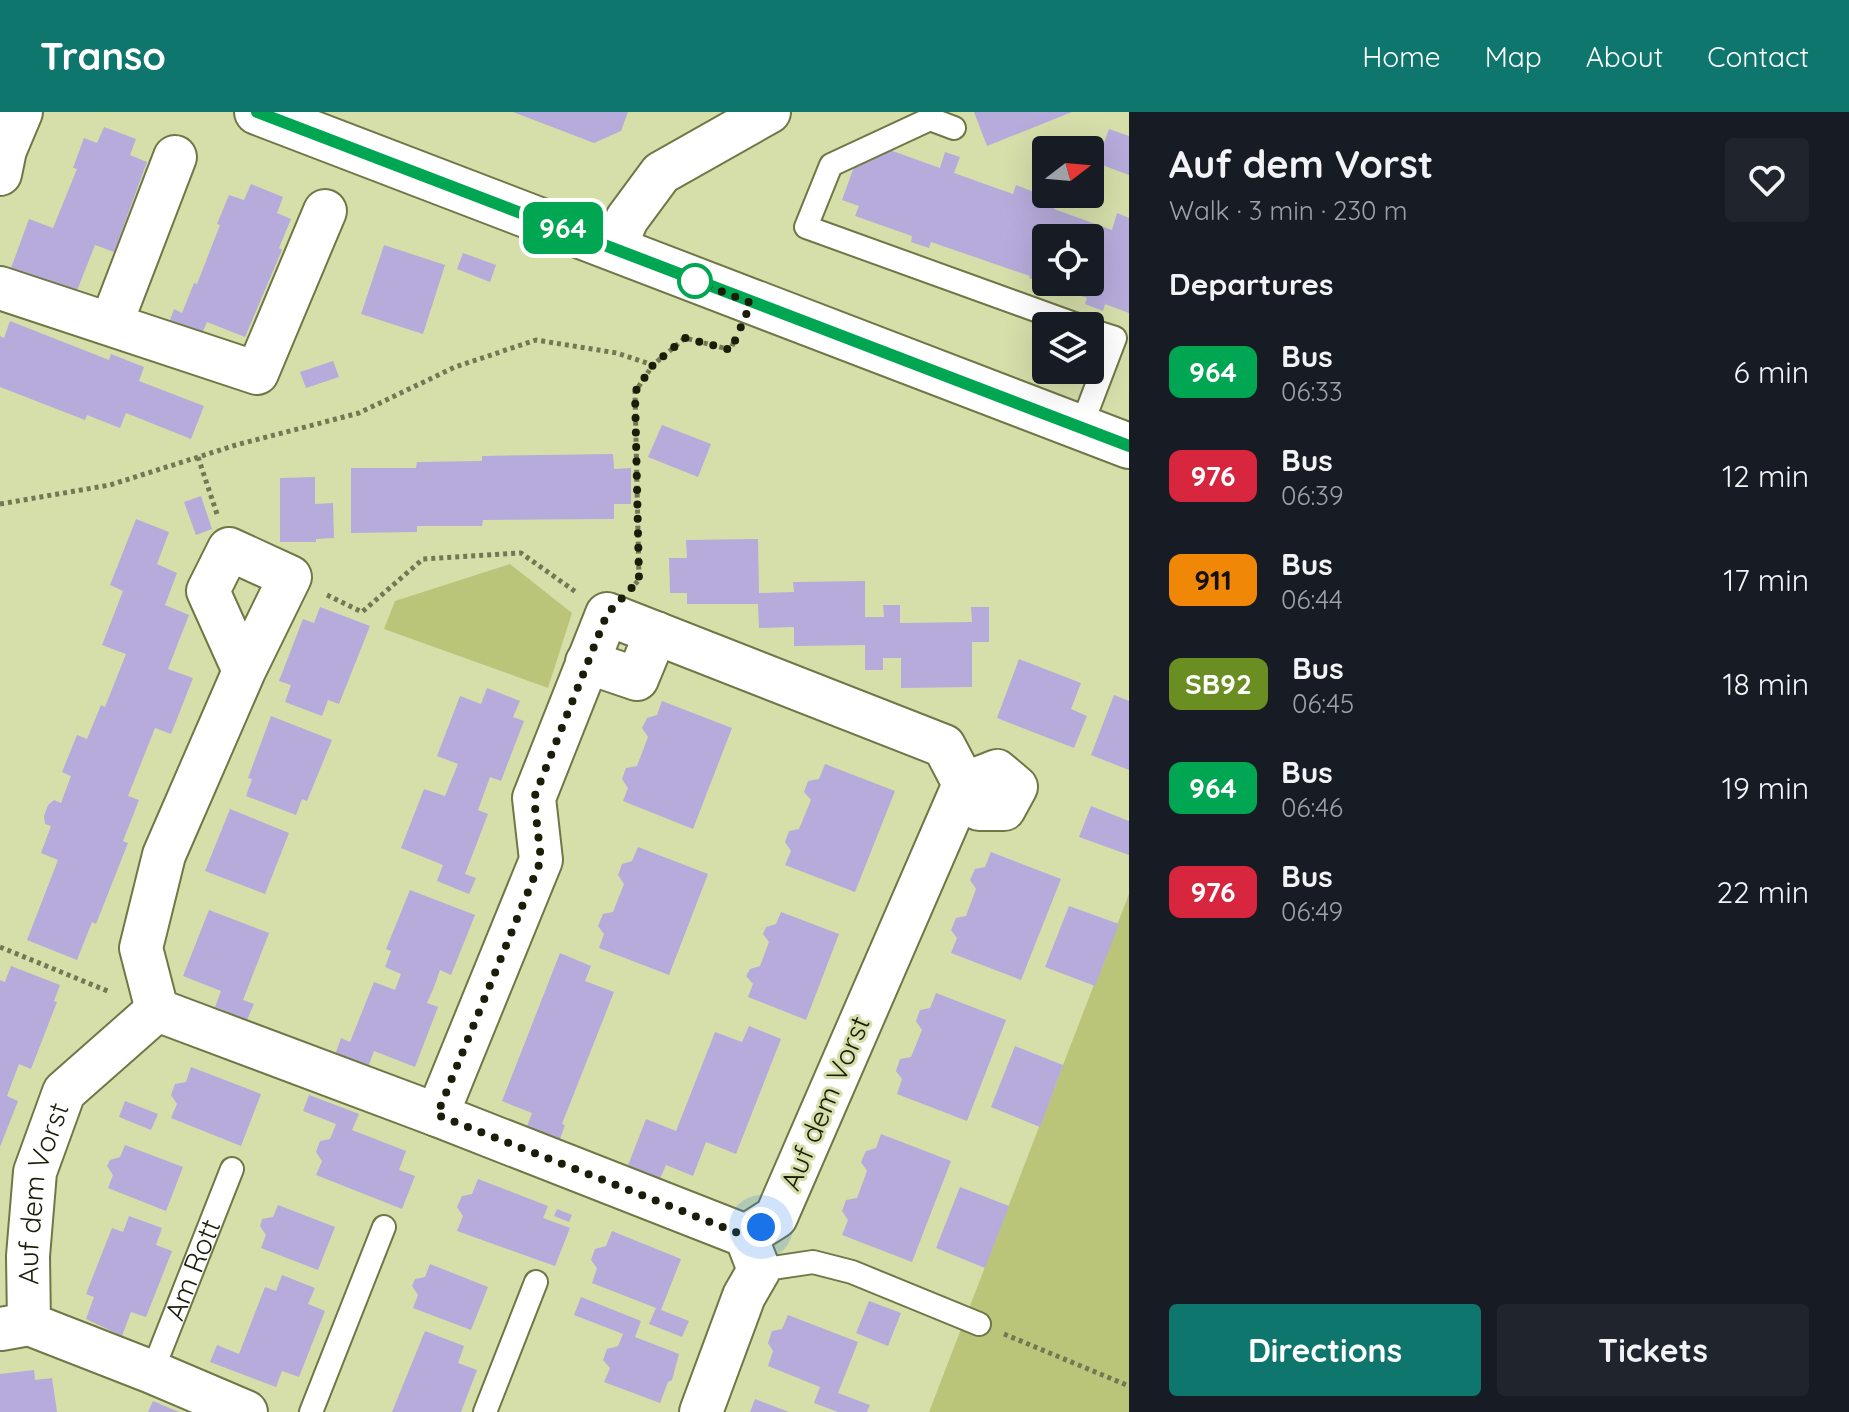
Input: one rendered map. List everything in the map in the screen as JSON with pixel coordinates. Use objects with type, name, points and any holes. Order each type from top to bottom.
[{"type":"main road","points":[[257,112],[1129,446]]},
{"type":"street","points":[[0,174],[5,150],[21,112]]},
{"type":"street","points":[[615,247],[627,219],[661,173],[769,112]]},
{"type":"street","points":[[111,324],[175,157]]},
{"type":"street","points":[[0,288],[257,373],[325,211]]},
{"type":"street","points":[[244,671],[208,591],[229,549],[290,577],[244,671],[164,855],[141,948],[157,1010],[437,1115],[753,1253],[744,1296],[701,1412]]},
{"type":"street","points":[[437,1115],[541,860],[534,798],[607,614]]},
{"type":"street","name":"Auf dem Vorst","points":[[607,614],[944,746],[964,784],[776,1217],[753,1253]]},
{"type":"street","points":[[587,662],[637,679],[656,633]]},
{"type":"street","name":"Auf dem Vorst","points":[[14,1327],[28,1256],[35,1172],[64,1092],[157,1010]]},
{"type":"street","points":[[14,1327],[152,1372],[246,1412]]},
{"type":"lane","points":[[954,128],[930,119],[831,165],[806,227],[1041,312]]},
{"type":"lane","points":[[1081,427],[1122,341]]},
{"type":"lane","name":"Am Rott","points":[[152,1372],[232,1169]]},
{"type":"lane","points":[[311,1412],[384,1227]]},
{"type":"lane","points":[[753,1253],[813,1262],[852,1272],[979,1324]]},
{"type":"lane","points":[[485,1412],[536,1282]]},
{"type":"path","points":[[290,577],[362,612],[423,559],[521,553],[607,614],[639,580],[635,392],[653,365],[685,338],[731,350],[751,303]]},
{"type":"path","points":[[0,504],[110,485],[198,457],[359,413],[455,367],[536,340],[617,353],[653,365]]},
{"type":"path","points":[[198,457],[229,549]]},
{"type":"path","points":[[0,947],[157,1010]]},
{"type":"path","points":[[979,1324],[1129,1386]]},
{"type":"green space","points":[[510,564],[572,613],[548,688],[384,629],[395,601]]},
{"type":"green space","points":[[1129,894],[1129,1412],[929,1412]]},
{"type":"building","points":[[513,112],[628,112],[621,131],[594,143]]},
{"type":"building","points":[[974,112],[1072,112],[987,146]]},
{"type":"building","points":[[104,127],[136,139],[130,155],[147,162],[114,252],[95,245],[76,293],[11,268],[29,219],[53,228],[77,169],[73,168],[84,138],[97,143]]},
{"type":"building","points":[[1109,129],[1129,136],[1129,175],[1104,166],[1104,143]]},
{"type":"building","points":[[887,149],[940,168],[945,152],[960,157],[954,173],[1013,194],[1016,185],[1032,191],[1032,208],[1054,208],[1095,224],[1032,224],[1032,279],[931,242],[929,248],[911,242],[912,236],[855,216],[859,206],[842,200],[855,164]]},
{"type":"building","points":[[251,184],[283,197],[277,213],[291,219],[279,248],[282,250],[245,337],[207,322],[200,338],[168,326],[174,309],[182,313],[194,283],[197,284],[229,195],[244,200]]},
{"type":"building","points":[[1117,213],[1129,218],[1129,313],[1105,304],[1103,311],[1085,304],[1087,298],[1081,296],[1104,296],[1104,227],[1112,230]]},
{"type":"building","points":[[384,245],[445,265],[423,334],[361,314]]},
{"type":"building","points":[[463,253],[496,265],[490,282],[457,269]]},
{"type":"building","points":[[10,321],[109,360],[111,354],[144,367],[139,381],[204,406],[191,439],[126,413],[120,428],[87,415],[85,420],[0,387],[0,336],[4,338]]},
{"type":"building","points":[[333,361],[339,377],[306,388],[300,372]]},
{"type":"building","points":[[662,425],[711,444],[698,477],[648,457]]},
{"type":"building","points":[[613,454],[614,469],[631,468],[631,504],[614,504],[614,519],[483,520],[482,526],[417,526],[417,532],[351,533],[351,468],[416,468],[417,462],[482,461],[482,456]]},
{"type":"building","points":[[315,477],[315,504],[333,503],[334,538],[316,539],[316,542],[280,542],[280,478]]},
{"type":"building","points":[[201,496],[212,529],[196,535],[184,502]]},
{"type":"building","points":[[136,519],[169,532],[157,564],[177,573],[165,605],[189,615],[168,669],[193,678],[171,734],[155,728],[128,796],[139,800],[123,841],[128,843],[96,924],[92,922],[77,960],[27,940],[58,860],[41,853],[51,826],[45,824],[44,816],[48,805],[54,800],[61,803],[71,776],[62,772],[77,735],[87,739],[101,705],[105,707],[126,654],[102,645],[123,591],[110,585]]},
{"type":"building","points":[[758,539],[759,593],[794,592],[793,582],[865,581],[865,617],[884,617],[883,605],[900,605],[900,623],[972,622],[971,607],[989,607],[989,642],[972,642],[972,687],[901,688],[901,658],[883,658],[883,670],[865,670],[865,645],[794,646],[794,627],[759,628],[758,604],[687,604],[687,593],[670,593],[669,558],[687,558],[686,540]]},
{"type":"building","points":[[320,607],[370,626],[339,704],[328,700],[322,716],[285,702],[291,685],[279,681],[303,619],[314,623]]},
{"type":"building","points":[[1019,659],[1081,683],[1071,709],[1087,716],[1074,748],[997,718]]},
{"type":"building","points":[[487,688],[520,701],[513,717],[524,721],[501,781],[490,777],[478,810],[488,814],[465,874],[476,878],[469,894],[437,881],[443,865],[401,848],[424,789],[445,796],[458,764],[437,756],[460,696],[481,704]]},
{"type":"building","points":[[1114,695],[1129,701],[1129,770],[1091,755]]},
{"type":"building","points":[[662,701],[732,728],[693,829],[623,801],[628,788],[622,779],[626,768],[637,766],[648,737],[642,728],[647,718],[657,715]]},
{"type":"building","points":[[271,716],[332,740],[307,801],[302,799],[296,815],[246,796],[252,779],[248,778]]},
{"type":"building","points":[[825,764],[895,791],[855,892],[785,865],[791,851],[785,842],[789,831],[799,829],[811,800],[804,792],[808,781],[819,779]]},
{"type":"building","points":[[1091,806],[1129,821],[1129,855],[1079,837]]},
{"type":"building","points":[[230,809],[289,833],[265,894],[205,871]]},
{"type":"building","points":[[638,847],[708,874],[669,975],[599,948],[604,934],[598,926],[603,914],[613,912],[624,884],[618,875],[622,864],[632,861]]},
{"type":"building","points":[[991,852],[1061,879],[1021,980],[951,953],[957,938],[951,930],[956,918],[966,916],[976,889],[970,880],[975,869],[985,867]]},
{"type":"building","points":[[410,890],[475,915],[451,975],[440,970],[427,1003],[438,1007],[415,1067],[374,1051],[368,1067],[335,1055],[341,1038],[350,1042],[374,982],[395,990],[401,974],[385,967],[391,951],[386,949]]},
{"type":"building","points":[[1069,906],[1119,924],[1095,986],[1045,967]]},
{"type":"building","points":[[209,910],[269,933],[243,1000],[254,1004],[247,1020],[215,1007],[221,991],[183,976]]},
{"type":"building","points":[[781,912],[839,934],[806,1020],[748,997],[753,984],[746,976],[750,969],[760,966],[769,942],[763,934],[766,927],[776,924]]},
{"type":"building","points":[[560,953],[591,966],[585,981],[614,992],[562,1124],[565,1125],[559,1142],[526,1129],[532,1113],[502,1101]]},
{"type":"building","points":[[11,966],[60,985],[54,1001],[57,1002],[31,1069],[19,1064],[7,1096],[18,1101],[0,1147],[0,980],[5,982]]},
{"type":"building","points":[[936,993],[1006,1020],[967,1121],[897,1094],[902,1079],[896,1071],[900,1059],[911,1057],[922,1030],[916,1021],[920,1010],[930,1008]]},
{"type":"building","points":[[749,1026],[781,1039],[736,1154],[706,1142],[693,1176],[666,1165],[659,1181],[627,1168],[646,1119],[676,1131],[715,1032],[742,1042]]},
{"type":"building","points":[[1015,1046],[1063,1065],[1040,1127],[991,1107]]},
{"type":"building","points":[[191,1067],[261,1094],[241,1146],[171,1118],[177,1104],[171,1095],[175,1084],[186,1082]]},
{"type":"building","points":[[309,1095],[359,1114],[352,1130],[406,1151],[399,1170],[415,1176],[402,1209],[316,1175],[322,1161],[316,1152],[320,1141],[330,1139],[336,1124],[303,1111]]},
{"type":"building","points":[[125,1101],[158,1114],[151,1130],[119,1117]]},
{"type":"building","points":[[881,1134],[951,1161],[912,1262],[842,1235],[848,1220],[842,1211],[846,1200],[857,1198],[867,1171],[861,1162],[866,1151],[876,1148]]},
{"type":"building","points":[[125,1145],[183,1167],[166,1211],[108,1188],[113,1175],[107,1166],[110,1160],[120,1157]]},
{"type":"building","points":[[478,1179],[548,1206],[543,1218],[570,1228],[555,1266],[457,1231],[463,1216],[457,1207],[462,1196],[472,1194]]},
{"type":"building","points":[[960,1187],[1009,1206],[985,1268],[936,1248]]},
{"type":"building","points":[[278,1205],[335,1227],[318,1270],[261,1248],[266,1235],[260,1226],[262,1219],[273,1217]]},
{"type":"building","points":[[557,1209],[572,1215],[569,1222],[554,1216]]},
{"type":"building","points":[[129,1216],[162,1228],[156,1245],[172,1251],[146,1317],[131,1312],[122,1336],[86,1319],[94,1297],[86,1294],[112,1228],[123,1232]]},
{"type":"building","points":[[612,1231],[681,1259],[661,1310],[689,1321],[682,1337],[649,1324],[656,1308],[592,1283],[597,1268],[591,1260],[595,1249],[606,1246]]},
{"type":"building","points":[[430,1264],[488,1287],[471,1330],[413,1308],[418,1295],[412,1286],[415,1279],[425,1277]]},
{"type":"building","points":[[282,1275],[315,1288],[308,1304],[325,1311],[299,1377],[282,1371],[276,1387],[210,1362],[217,1345],[239,1354],[265,1287],[276,1291]]},
{"type":"building","points":[[581,1297],[641,1321],[635,1337],[679,1354],[672,1380],[668,1382],[660,1403],[604,1382],[610,1368],[603,1360],[607,1349],[618,1346],[623,1334],[574,1315]]},
{"type":"building","points":[[869,1301],[901,1313],[888,1346],[856,1333]]},
{"type":"building","points":[[788,1315],[858,1342],[838,1393],[870,1405],[867,1412],[838,1412],[814,1403],[820,1387],[768,1366],[773,1351],[768,1343],[772,1331],[782,1329]]},
{"type":"building","points":[[425,1331],[464,1346],[458,1363],[477,1370],[461,1412],[392,1412]]},
{"type":"building","points":[[34,1370],[35,1380],[52,1378],[57,1412],[0,1412],[0,1374]]},
{"type":"building","points":[[755,1399],[789,1412],[750,1412]]},
{"type":"building","points":[[153,1401],[179,1412],[148,1412]]},
{"type":"bus line","name":"964","points":[[257,112],[1129,446]]},
{"type":"route","points":[[695,281],[751,303],[731,350],[685,338],[653,365],[635,392],[639,580],[607,614],[534,798],[541,860],[437,1115],[746,1236],[761,1227]]}]
